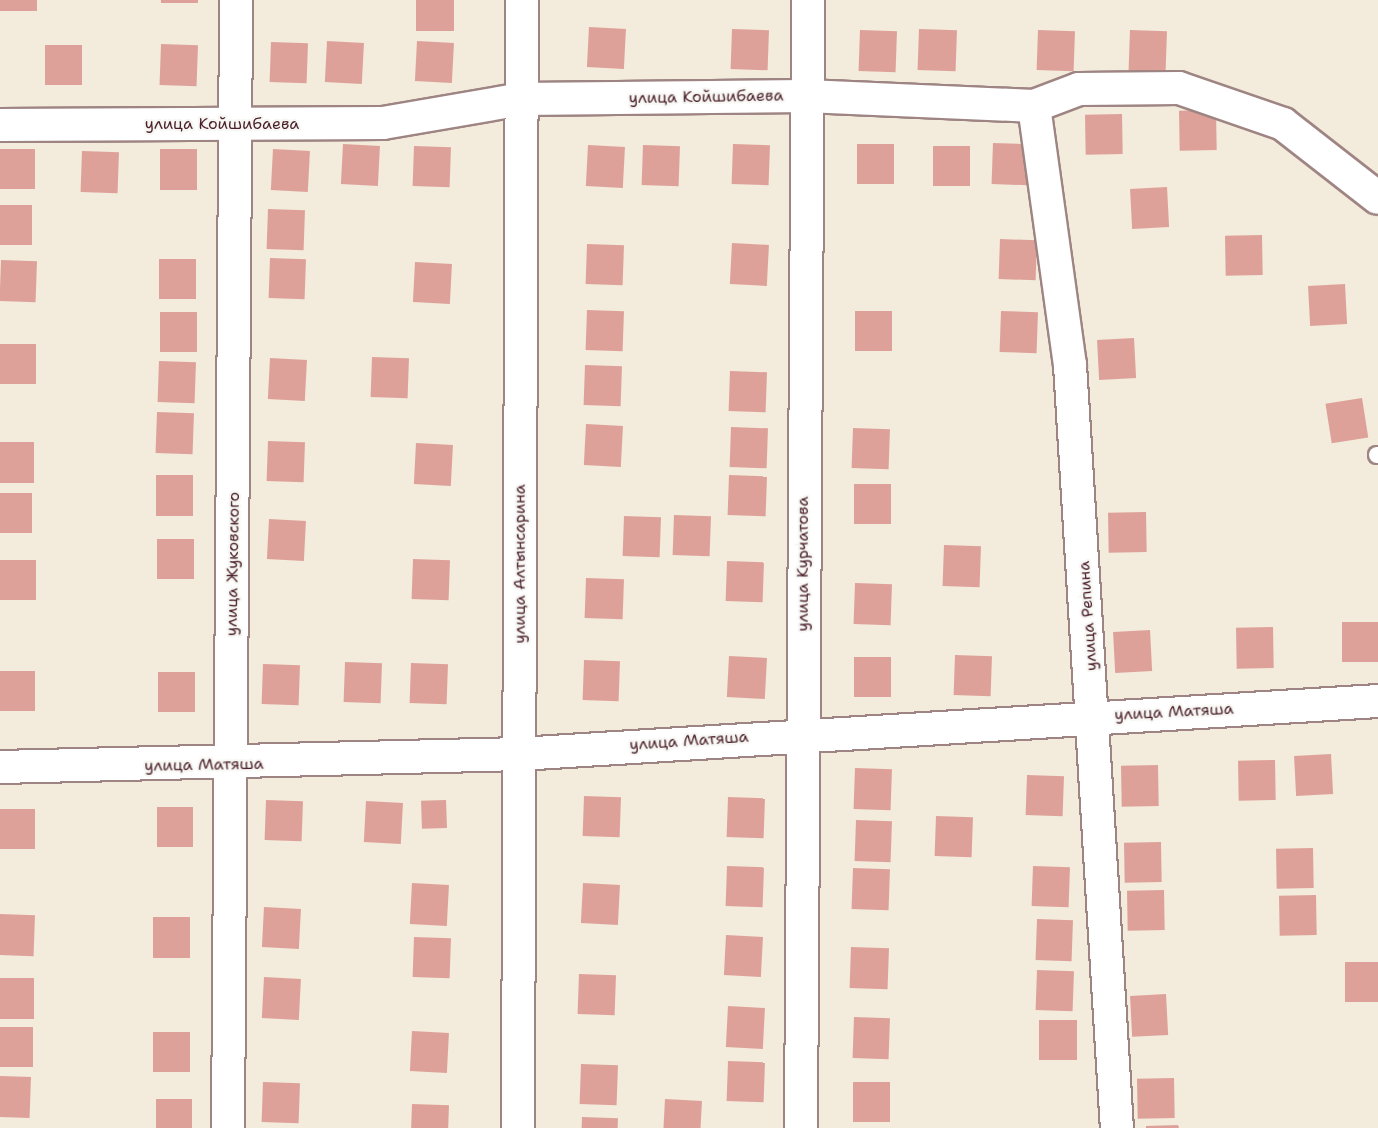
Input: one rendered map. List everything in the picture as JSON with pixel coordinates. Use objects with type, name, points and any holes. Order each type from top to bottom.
[{"type":"street","name":"улица Жуковского","points":[[228,1128],[238,124],[236,0]]},
{"type":"street","name":"улица Алтынсарина","points":[[518,1128],[522,0]]},
{"type":"street","name":"улица Курчатова","points":[[801,1128],[808,0]]},
{"type":"street","name":"улица Койшибаева","points":[[0,125],[383,123],[522,99],[806,96],[1034,106],[1079,89],[1179,87],[1283,124],[1378,198]]},
{"type":"street","name":"улица Репина","points":[[1034,106],[1070,365],[1096,716],[1117,1128]]},
{"type":"street","name":"улица Матяша","points":[[0,767],[230,765],[519,754],[802,733],[1378,701]]},
{"type":"building","points":[[0,0],[37,0],[37,11],[0,11]]},
{"type":"building","points":[[161,0],[198,0],[198,3],[161,3]]},
{"type":"building","points":[[416,0],[454,0],[454,31],[416,31]]},
{"type":"building","points":[[589,27],[626,29],[624,69],[587,67]]},
{"type":"building","points":[[732,29],[769,30],[768,70],[731,69]]},
{"type":"building","points":[[919,29],[957,30],[956,71],[918,70]]},
{"type":"building","points":[[860,30],[897,31],[896,72],[859,71]]},
{"type":"building","points":[[1038,30],[1075,31],[1074,71],[1037,70]]},
{"type":"building","points":[[1130,30],[1167,31],[1166,71],[1129,70]]},
{"type":"building","points":[[327,41],[364,43],[362,84],[325,82]]},
{"type":"building","points":[[417,41],[454,43],[452,83],[415,81]]},
{"type":"building","points":[[271,42],[308,43],[307,83],[270,82]]},
{"type":"building","points":[[161,44],[198,45],[197,86],[160,85]]},
{"type":"building","points":[[45,45],[82,45],[82,85],[45,85]]},
{"type":"building","points":[[1216,110],[1217,150],[1180,151],[1179,111]]},
{"type":"building","points":[[1122,114],[1123,154],[1086,155],[1085,115]]},
{"type":"building","points":[[993,143],[1030,144],[1029,185],[992,184]]},
{"type":"building","points":[[343,144],[380,146],[378,186],[341,184]]},
{"type":"building","points":[[733,144],[770,145],[769,185],[732,184]]},
{"type":"building","points":[[857,144],[894,144],[894,184],[857,184]]},
{"type":"building","points":[[588,145],[625,147],[623,188],[586,186]]},
{"type":"building","points":[[643,145],[680,146],[679,186],[642,185]]},
{"type":"building","points":[[414,146],[451,147],[450,187],[413,186]]},
{"type":"building","points":[[933,146],[970,146],[970,186],[933,186]]},
{"type":"building","points":[[0,149],[35,149],[35,189],[0,189]]},
{"type":"building","points":[[160,149],[197,149],[197,190],[160,190]]},
{"type":"building","points":[[273,149],[310,151],[308,192],[271,190]]},
{"type":"building","points":[[82,151],[119,152],[118,193],[81,192]]},
{"type":"building","points":[[1167,187],[1169,227],[1132,229],[1130,189]]},
{"type":"building","points":[[0,205],[32,205],[32,245],[0,245]]},
{"type":"building","points":[[268,209],[305,210],[304,250],[267,249]]},
{"type":"building","points":[[1262,235],[1263,275],[1226,276],[1225,236]]},
{"type":"building","points":[[1000,239],[1037,240],[1036,280],[999,279]]},
{"type":"building","points":[[732,243],[769,245],[767,286],[730,284]]},
{"type":"building","points":[[587,244],[624,245],[623,285],[586,284]]},
{"type":"building","points":[[270,258],[306,259],[305,299],[269,298]]},
{"type":"building","points":[[159,259],[196,259],[196,299],[159,299]]},
{"type":"building","points":[[1,260],[37,261],[36,302],[0,301]]},
{"type":"building","points":[[415,262],[452,264],[450,304],[413,302]]},
{"type":"building","points":[[1345,284],[1347,324],[1310,326],[1308,286]]},
{"type":"building","points":[[587,310],[624,311],[623,351],[586,350]]},
{"type":"building","points":[[855,311],[892,311],[892,351],[855,351]]},
{"type":"building","points":[[1001,311],[1038,312],[1037,353],[1000,352]]},
{"type":"building","points":[[160,312],[197,312],[197,352],[160,352]]},
{"type":"building","points":[[1134,338],[1136,378],[1099,380],[1097,340]]},
{"type":"building","points":[[0,344],[36,344],[36,384],[0,384]]},
{"type":"building","points":[[372,357],[409,358],[408,398],[371,397]]},
{"type":"building","points":[[270,358],[307,360],[305,401],[268,399]]},
{"type":"building","points":[[159,361],[196,362],[195,403],[158,402]]},
{"type":"building","points":[[585,365],[622,366],[621,406],[584,405]]},
{"type":"building","points":[[730,371],[767,372],[766,412],[729,411]]},
{"type":"building","points":[[1362,398],[1368,438],[1332,443],[1325,404]]},
{"type":"building","points":[[157,412],[194,413],[193,454],[156,453]]},
{"type":"building","points":[[586,424],[623,426],[621,467],[584,465]]},
{"type":"building","points":[[731,427],[768,428],[767,468],[730,467]]},
{"type":"building","points":[[853,428],[890,429],[889,469],[852,468]]},
{"type":"building","points":[[268,441],[305,442],[304,482],[267,481]]},
{"type":"building","points":[[0,442],[34,442],[34,483],[0,483]]},
{"type":"building","points":[[416,443],[453,445],[451,486],[414,484]]},
{"type":"building","points":[[156,475],[193,475],[193,516],[156,516]]},
{"type":"building","points":[[729,475],[767,476],[766,516],[728,515]]},
{"type":"building","points":[[854,484],[891,484],[891,524],[854,524]]},
{"type":"building","points":[[0,493],[32,493],[32,533],[0,533]]},
{"type":"building","points":[[1146,512],[1147,552],[1109,553],[1108,513]]},
{"type":"building","points":[[674,515],[711,516],[710,556],[673,555]]},
{"type":"building","points":[[624,516],[661,517],[660,557],[623,556]]},
{"type":"building","points":[[269,519],[306,521],[304,561],[267,559]]},
{"type":"building","points":[[157,539],[194,539],[194,579],[157,579]]},
{"type":"building","points":[[944,545],[981,546],[980,587],[943,586]]},
{"type":"building","points":[[413,559],[450,560],[449,600],[412,599]]},
{"type":"building","points":[[0,560],[36,560],[36,600],[0,600]]},
{"type":"building","points":[[727,561],[764,562],[763,602],[726,601]]},
{"type":"building","points":[[586,578],[624,579],[623,619],[585,618]]},
{"type":"building","points":[[855,583],[892,584],[891,625],[854,624]]},
{"type":"building","points":[[1342,622],[1378,622],[1378,662],[1342,662]]},
{"type":"building","points":[[1273,627],[1274,668],[1237,669],[1236,628]]},
{"type":"building","points":[[1150,630],[1152,671],[1115,673],[1113,632]]},
{"type":"building","points":[[955,655],[992,656],[991,696],[954,695]]},
{"type":"building","points":[[729,656],[767,658],[765,699],[727,697]]},
{"type":"building","points":[[854,657],[891,657],[891,697],[854,697]]},
{"type":"building","points":[[584,660],[620,661],[619,701],[583,700]]},
{"type":"building","points":[[345,662],[382,663],[381,703],[344,702]]},
{"type":"building","points":[[411,663],[448,664],[447,704],[410,703]]},
{"type":"building","points":[[263,664],[300,665],[299,705],[262,704]]},
{"type":"building","points":[[0,671],[35,671],[35,711],[0,711]]},
{"type":"building","points":[[158,672],[195,672],[195,712],[158,712]]},
{"type":"building","points":[[1331,754],[1333,794],[1296,796],[1294,756]]},
{"type":"building","points":[[1275,760],[1276,800],[1239,801],[1238,761]]},
{"type":"building","points":[[1158,765],[1159,806],[1122,807],[1121,766]]},
{"type":"building","points":[[855,768],[892,769],[891,810],[854,809]]},
{"type":"building","points":[[1027,775],[1064,776],[1063,816],[1026,815]]},
{"type":"building","points":[[584,796],[621,797],[620,837],[583,836]]},
{"type":"building","points":[[728,797],[765,798],[764,838],[727,837]]},
{"type":"building","points":[[266,800],[303,801],[302,841],[265,840]]},
{"type":"building","points":[[446,800],[447,828],[422,829],[421,801]]},
{"type":"building","points":[[366,801],[403,803],[401,844],[364,842]]},
{"type":"building","points":[[157,807],[193,807],[193,847],[157,847]]},
{"type":"building","points":[[0,809],[35,809],[35,849],[0,849]]},
{"type":"building","points":[[936,816],[973,817],[972,857],[935,856]]},
{"type":"building","points":[[856,820],[892,821],[891,862],[855,861]]},
{"type":"building","points":[[1161,842],[1162,882],[1125,883],[1124,843]]},
{"type":"building","points":[[1313,848],[1314,888],[1277,889],[1276,849]]},
{"type":"building","points":[[727,866],[764,867],[763,907],[726,906]]},
{"type":"building","points":[[1033,866],[1070,867],[1069,907],[1032,906]]},
{"type":"building","points":[[853,868],[890,869],[889,910],[852,909]]},
{"type":"building","points":[[412,883],[449,885],[447,926],[410,924]]},
{"type":"building","points":[[583,883],[620,885],[618,925],[581,923]]},
{"type":"building","points":[[1164,890],[1165,930],[1128,931],[1127,891]]},
{"type":"building","points":[[1316,895],[1317,935],[1280,936],[1279,896]]},
{"type":"building","points":[[264,907],[301,909],[299,949],[262,947]]},
{"type":"building","points":[[0,914],[35,915],[34,956],[0,955]]},
{"type":"building","points":[[153,917],[190,917],[190,958],[153,958]]},
{"type":"building","points":[[1037,919],[1073,920],[1072,961],[1036,960]]},
{"type":"building","points":[[726,935],[763,937],[761,977],[724,975]]},
{"type":"building","points":[[414,937],[451,938],[450,978],[413,977]]},
{"type":"building","points":[[851,947],[889,948],[888,989],[850,988]]},
{"type":"building","points":[[1345,962],[1378,962],[1378,1002],[1345,1002]]},
{"type":"building","points":[[1037,970],[1074,971],[1073,1011],[1036,1010]]},
{"type":"building","points":[[579,974],[616,975],[615,1015],[578,1014]]},
{"type":"building","points":[[264,977],[301,979],[299,1020],[262,1018]]},
{"type":"building","points":[[0,978],[34,978],[34,1019],[0,1019]]},
{"type":"building","points":[[1166,994],[1168,1035],[1132,1037],[1130,996]]},
{"type":"building","points":[[728,1006],[765,1008],[763,1049],[726,1047]]},
{"type":"building","points":[[854,1017],[890,1018],[889,1059],[853,1058]]},
{"type":"building","points":[[1039,1020],[1077,1020],[1077,1060],[1039,1060]]},
{"type":"building","points":[[0,1027],[33,1027],[33,1067],[0,1067]]},
{"type":"building","points":[[412,1031],[449,1033],[447,1073],[410,1071]]},
{"type":"building","points":[[153,1032],[190,1032],[190,1072],[153,1072]]},
{"type":"building","points":[[728,1061],[765,1062],[764,1102],[727,1101]]},
{"type":"building","points":[[581,1064],[618,1065],[617,1105],[580,1104]]},
{"type":"building","points":[[0,1076],[31,1077],[30,1118],[0,1117]]},
{"type":"building","points":[[1174,1078],[1175,1118],[1138,1119],[1137,1079]]},
{"type":"building","points":[[263,1082],[300,1083],[299,1123],[262,1122]]},
{"type":"building","points":[[853,1082],[890,1082],[890,1122],[853,1122]]},
{"type":"building","points":[[156,1099],[192,1099],[192,1128],[156,1128]]},
{"type":"building","points":[[665,1099],[702,1101],[701,1128],[663,1128]]},
{"type":"building","points":[[412,1104],[449,1105],[448,1128],[411,1128]]},
{"type":"building","points":[[582,1117],[618,1118],[618,1128],[582,1128]]},
{"type":"building","points":[[1178,1125],[1179,1128],[1146,1128],[1146,1126]]}]
